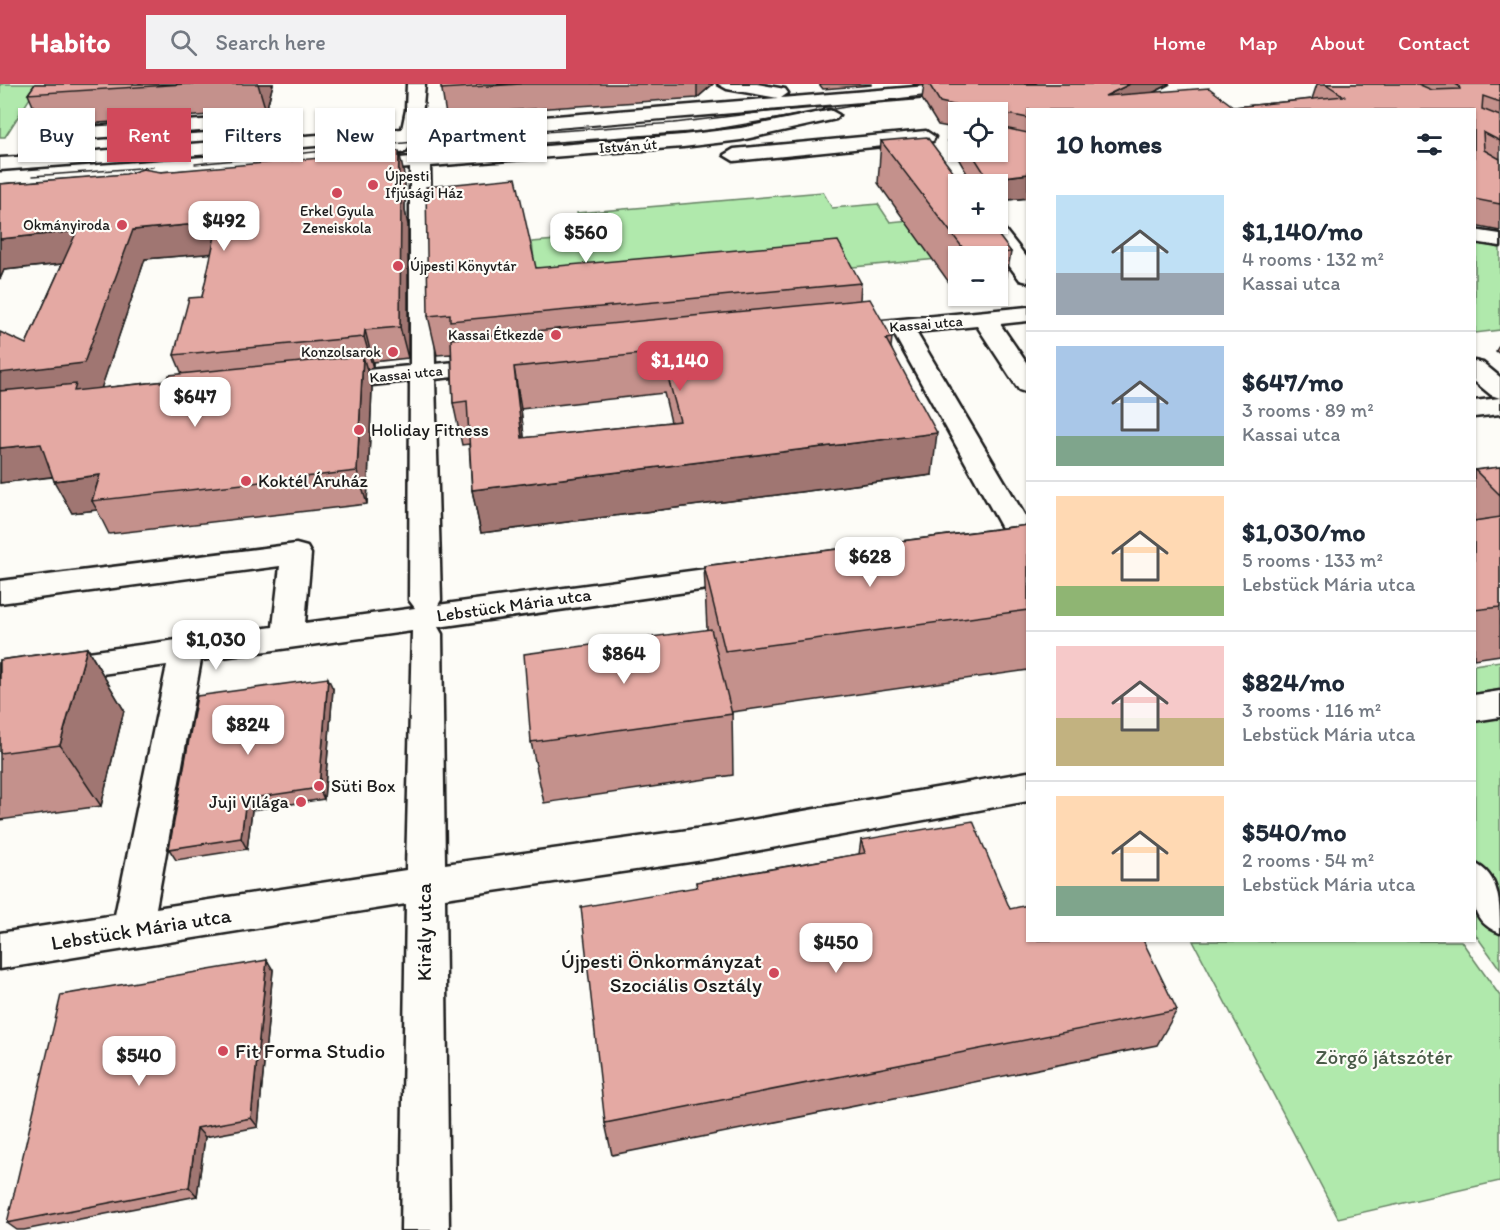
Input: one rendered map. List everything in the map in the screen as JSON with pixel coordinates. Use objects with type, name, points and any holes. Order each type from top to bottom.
[{"type":"street","points":[[416,84],[416,108]]},
{"type":"street","points":[[727,84],[813,99]]},
{"type":"street","name":"István út","points":[[547,123],[733,109],[887,90],[1026,84]]},
{"type":"street","points":[[887,90],[940,156]]},
{"type":"street","name":"István út","points":[[547,152],[741,134],[848,111],[887,90]]},
{"type":"street","points":[[609,166],[916,125],[948,134]]},
{"type":"street","name":"István út","points":[[0,164],[407,134]]},
{"type":"street","name":"István út","points":[[407,138],[389,155],[377,161],[349,166],[420,162]]},
{"type":"street","points":[[420,162],[450,171],[482,175]]},
{"type":"street","name":"Király utca","points":[[420,162],[425,617],[425,1230]]},
{"type":"street","points":[[997,234],[1026,272]]},
{"type":"street","points":[[1476,236],[1500,240]]},
{"type":"street","name":"Kassai utca","points":[[819,334],[1026,314]]},
{"type":"street","points":[[984,318],[1026,382]]},
{"type":"street","points":[[901,326],[1024,536],[987,541]]},
{"type":"street","name":"Kassai utca","points":[[305,384],[516,364]]},
{"type":"street","points":[[1476,370],[1500,390]]},
{"type":"street","points":[[1476,409],[1500,406]]},
{"type":"street","points":[[0,592],[296,554],[288,636]]},
{"type":"street","name":"Lebstück Mária utca","points":[[0,676],[776,570]]},
{"type":"street","points":[[132,930],[186,650]]},
{"type":"street","points":[[1476,708],[1500,704]]},
{"type":"street","name":"Lebstück Mária utca","points":[[0,951],[424,884],[717,842],[1026,786]]},
{"type":"street","points":[[1476,883],[1500,915]]},
{"type":"green space","points":[[0,84],[39,84],[24,108],[18,108],[18,117],[5,137],[0,137]]},
{"type":"green space","points":[[823,192],[832,208],[878,204],[890,222],[948,216],[948,234],[960,234],[965,246],[948,246],[948,258],[538,297],[532,242],[582,238],[577,213]]},
{"type":"green space","points":[[1476,243],[1500,248],[1500,330],[1476,333]]},
{"type":"green space","points":[[1500,661],[1500,969],[1476,935],[1476,665]]},
{"type":"green space","name":"Zörgő játszótér","points":[[1194,942],[1462,942],[1500,996],[1500,1181],[1338,1218]]},
{"type":"building","points":[[35,84],[185,84],[28,94]]},
{"type":"building","points":[[441,84],[521,84],[441,89]]},
{"type":"building","points":[[929,84],[1130,84],[1105,96],[1209,88],[1234,107],[1344,96],[1326,84],[1418,84],[1432,90],[1460,89],[1455,84],[1500,84],[1500,102],[1483,96],[1482,109],[1500,116],[1500,141],[1483,132],[1484,150],[1500,159],[1500,204],[1476,199],[1476,108],[1026,108],[1026,118],[1008,114],[1008,102],[940,102]]},
{"type":"building","points":[[1008,129],[1026,133],[1026,174],[1008,176],[1008,174],[985,174],[977,162],[1008,162]]},
{"type":"building","points":[[927,137],[955,174],[948,174],[948,229],[881,141]]},
{"type":"building","points":[[395,151],[399,151],[398,197],[401,196],[400,327],[365,330],[364,337],[174,355],[189,298],[202,297],[218,222],[133,230],[84,363],[0,373],[0,332],[26,344],[77,231],[0,239],[0,184],[126,174],[143,169],[161,172],[274,162],[303,162],[303,159],[315,158],[315,162],[395,162]]},
{"type":"building","points":[[516,178],[536,268],[838,241],[861,283],[450,321],[450,314],[428,316],[426,187]]},
{"type":"building","points":[[952,234],[998,234],[1006,246],[961,246]]},
{"type":"building","points":[[870,299],[892,338],[886,339],[937,433],[472,490],[467,401],[453,403],[451,339]],"holes":[[[661,352],[680,421],[522,438],[514,367]]]},
{"type":"building","points":[[363,356],[357,471],[92,501],[100,475],[54,481],[41,444],[0,448],[0,391],[76,384],[74,391],[167,381],[169,375]]},
{"type":"building","points":[[1500,467],[1500,495],[1476,471]]},
{"type":"building","points":[[1500,517],[1500,607],[1476,610],[1476,521]]},
{"type":"building","points":[[1026,525],[1026,610],[725,651],[704,566]]},
{"type":"building","points":[[711,629],[732,714],[531,742],[524,654]]},
{"type":"building","points":[[87,648],[60,745],[0,753],[0,660]]},
{"type":"building","points":[[328,678],[319,788],[246,799],[241,838],[169,849],[197,696]]},
{"type":"building","points":[[973,821],[1010,909],[1026,905],[1026,942],[1144,942],[1177,1010],[605,1123],[581,907],[697,887],[696,882],[865,853],[861,840]]},
{"type":"building","points":[[267,960],[251,1118],[197,1128],[189,1187],[7,1223],[61,995]]},
{"type":"tram line","points":[[395,154],[706,131],[881,101],[940,94]]},
{"type":"tram line","points":[[195,164],[444,139],[674,123],[789,109]]},
{"type":"tram line","points":[[33,176],[153,167]]},
{"type":"tram line","points":[[144,173],[203,169]]},
{"type":"tram line","points":[[0,184],[42,181]]},
{"type":"place","name":"Újpesti Ifjúsági Ház","points":[[373,185]]},
{"type":"place","name":"Erkel Gyula Zeneiskola","points":[[337,193]]},
{"type":"place","name":"Okmányiroda","points":[[122,225]]},
{"type":"place","name":"Újpesti Könyvtár","points":[[398,266]]},
{"type":"place","name":"Kassai Étkezde","points":[[556,335]]},
{"type":"place","name":"Konzolsarok","points":[[393,352]]},
{"type":"place","name":"Holiday Fitness","points":[[359,430]]},
{"type":"place","name":"Koktél Áruház","points":[[246,481]]},
{"type":"place","name":"Süti Box","points":[[319,786]]},
{"type":"place","name":"Juji Világa","points":[[301,802]]},
{"type":"place","name":"Újpesti Önkormányzat Szociális Osztály","points":[[774,973]]},
{"type":"place","name":"Fit Forma Studio","points":[[223,1051]]}]
